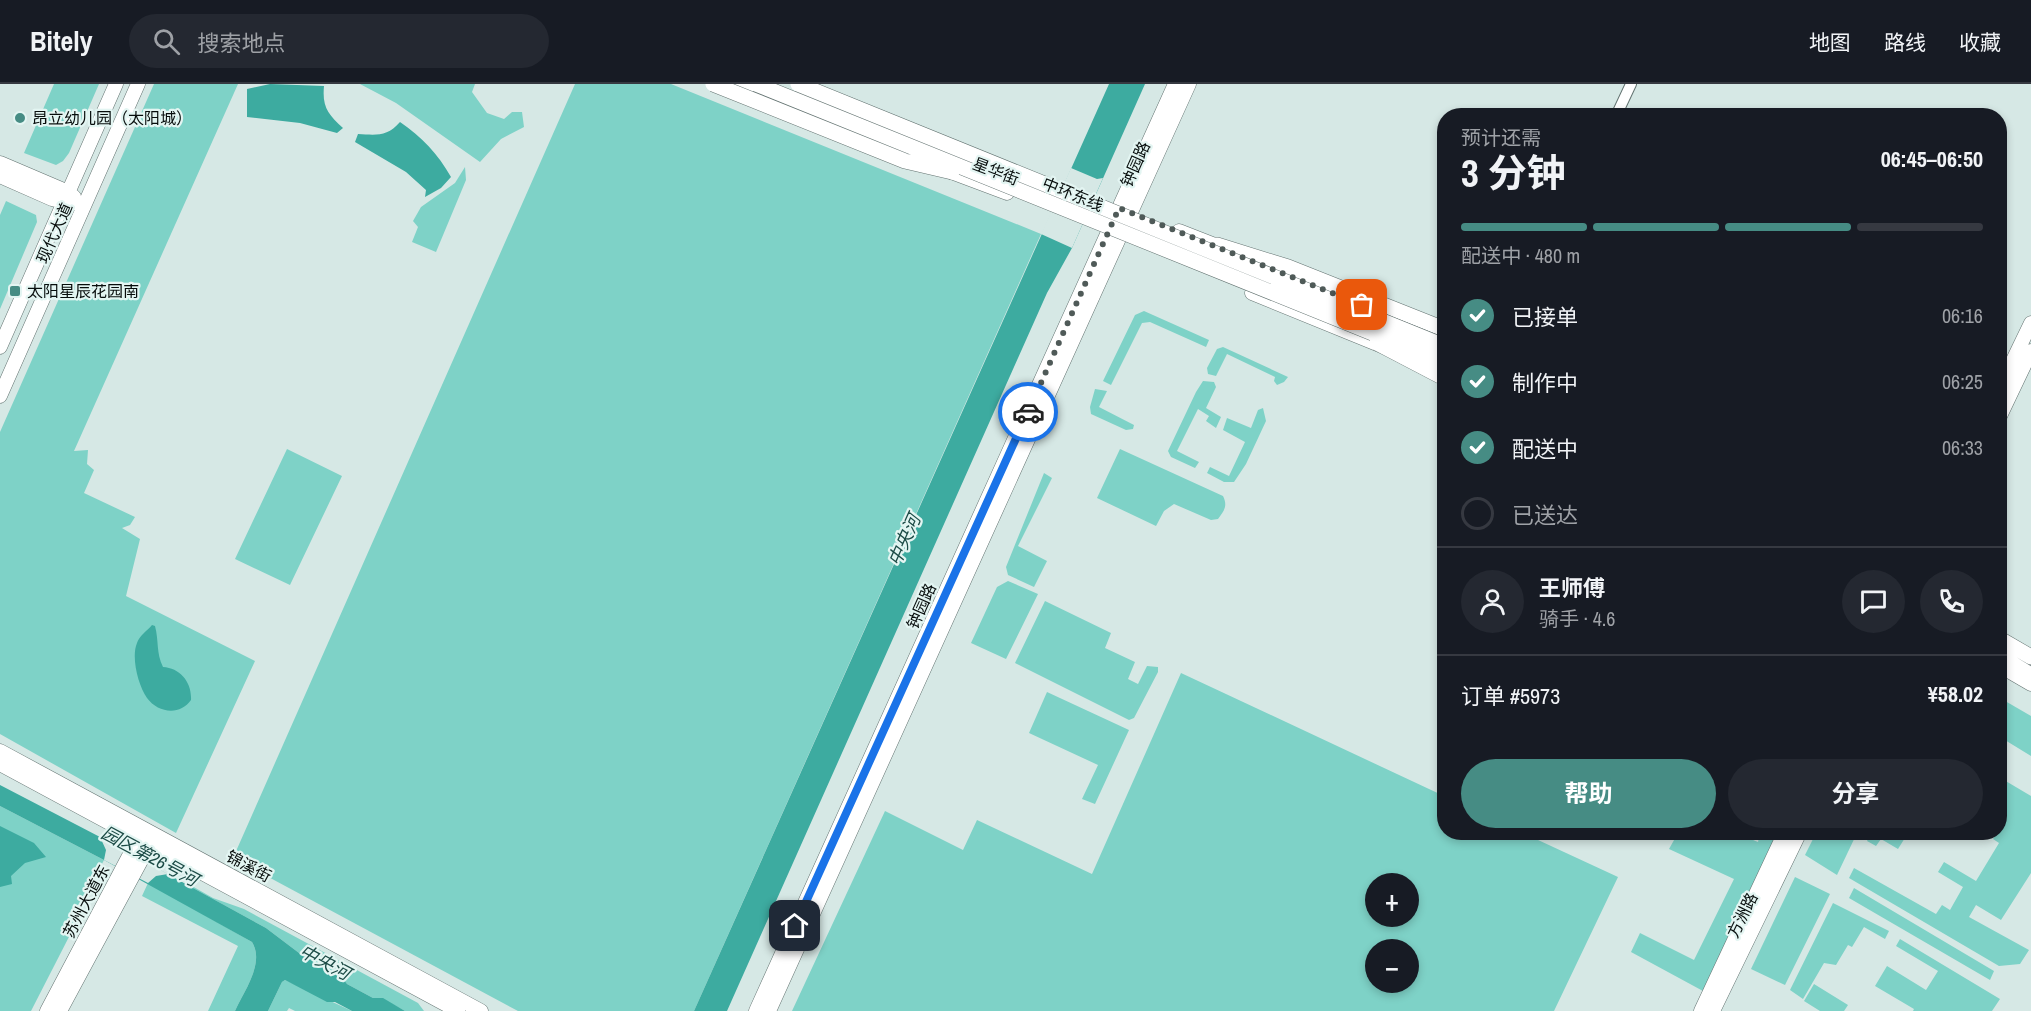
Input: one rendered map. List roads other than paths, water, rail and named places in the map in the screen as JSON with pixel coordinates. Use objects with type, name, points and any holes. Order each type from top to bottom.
[{"type":"highway","points":[[713,84],[905,161],[996,182]]},
{"type":"highway","name":"中环东线","points":[[756,84],[1437,359]]},
{"type":"highway","name":"中环东线","points":[[798,84],[1437,343]]},
{"type":"highway","points":[[1217,245],[1287,267],[1437,326]]},
{"type":"highway","points":[[1333,317],[1401,357],[1437,375]]},
{"type":"highway","points":[[2007,643],[2031,657]]},
{"type":"highway","points":[[2007,660],[2031,675]]},
{"type":"main road","name":"现代大道","points":[[0,347],[116,84]]},
{"type":"main road","name":"现代大道","points":[[0,396],[138,84]]},
{"type":"main road","name":"星华街","points":[[735,84],[1052,210],[1437,369]]},
{"type":"main road","name":"星华街","points":[[815,84],[1437,336]]},
{"type":"main road","name":"钟园路","points":[[770,1011],[1115,236],[1175,84]]},
{"type":"main road","name":"钟园路","points":[[1125,210],[1189,84]]},
{"type":"main road","points":[[0,163],[84,206]]},
{"type":"main road","points":[[0,176],[66,197]]},
{"type":"main road","name":"钟园路","points":[[756,1011],[1115,236]]},
{"type":"main road","points":[[2007,373],[2031,323]]},
{"type":"main road","points":[[2007,401],[2031,351]]},
{"type":"main road","points":[[2007,635],[2031,649]]},
{"type":"main road","points":[[2007,670],[2031,684]]},
{"type":"main road","name":"锦溪街","points":[[0,751],[146,838],[458,1011]]},
{"type":"main road","name":"锦溪街","points":[[0,764],[481,1011]]},
{"type":"main road","name":"苏州大道东","points":[[47,1011],[146,838]]},
{"type":"main road","name":"方洲路","points":[[1709,1010],[1782,840]]},
{"type":"main road","name":"方洲路","points":[[1709,1010],[1796,840]]},
{"type":"main road","name":"苏州大道东","points":[[60,1011],[127,872]]},
{"type":"street","points":[[1620,108],[1631,84]]},
{"type":"place","name":"昂立幼儿园（太阳城）","points":[[20,118]]},
{"type":"place","name":"太阳星辰花园南","points":[[15,291]]},
{"type":"water label","name":"中央河","points":[[904,540]]},
{"type":"water label","name":"园区第26号河","points":[[150,856]]},
{"type":"water label","name":"中央河","points":[[325,962]]}]
